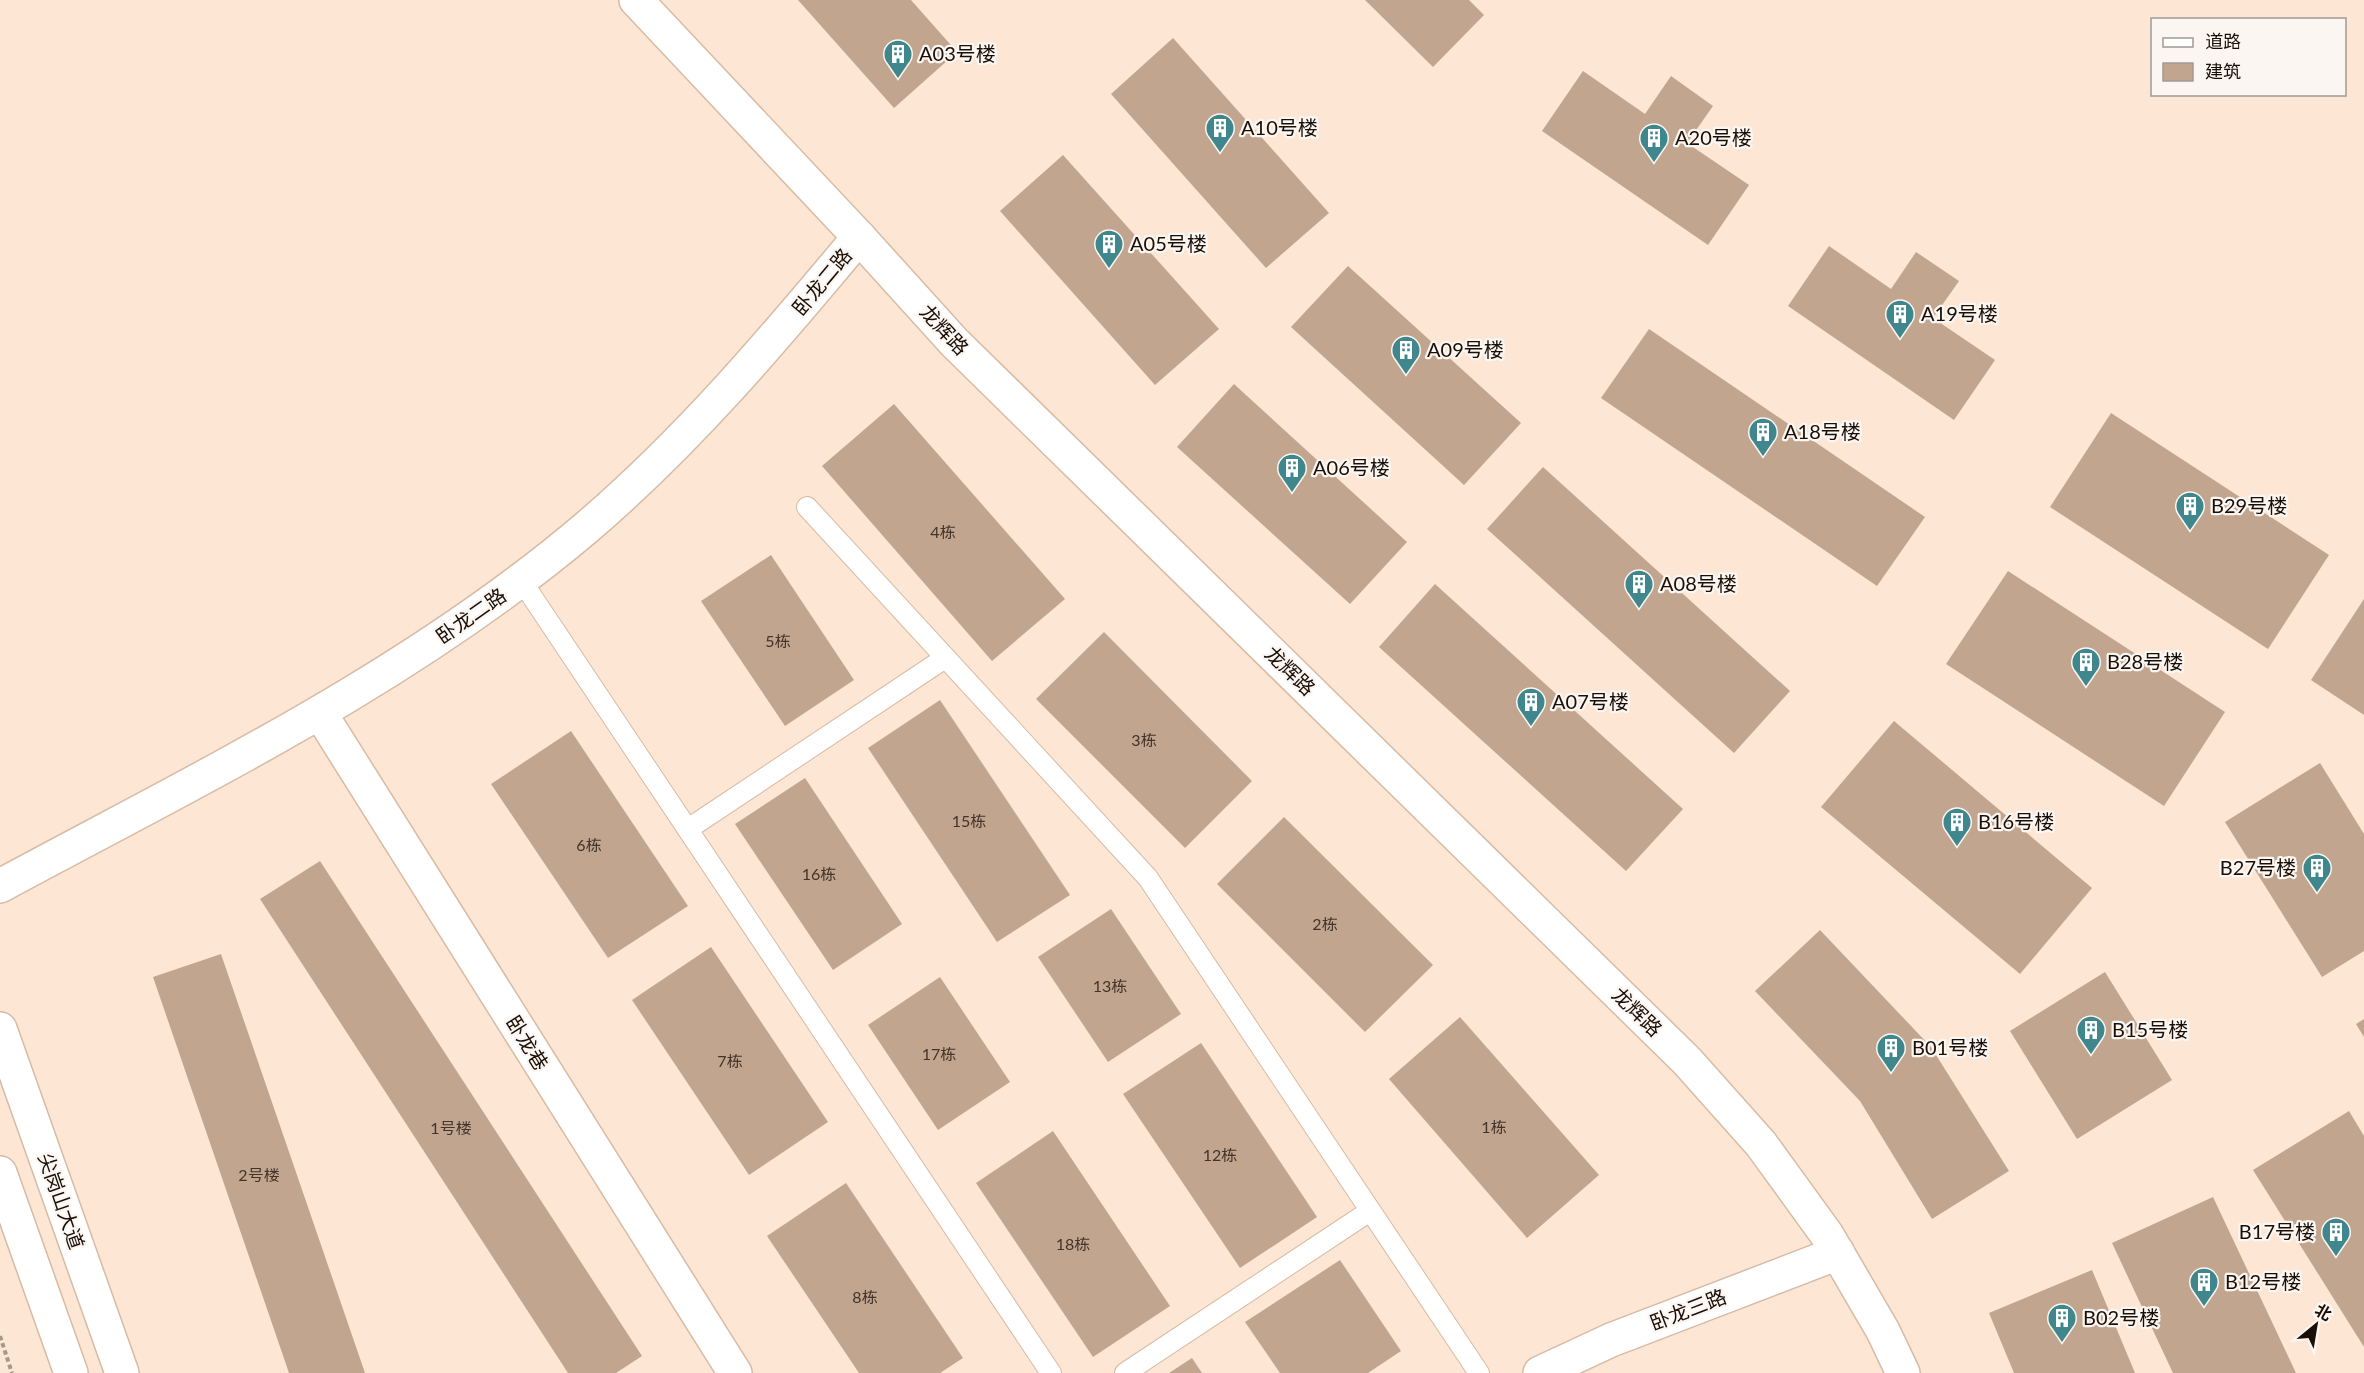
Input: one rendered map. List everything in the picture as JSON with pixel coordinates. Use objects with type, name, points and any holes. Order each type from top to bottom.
[{"type":"street","name":"龙辉路","points":[[636,0],[860,237],[962,350],[1687,1061],[1761,1144],[1838,1253],[1883,1331],[1903,1373]]},
{"type":"street","name":"卧龙二路","points":[[0,886],[320,713],[390,672],[521,580],[595,520],[705,416],[860,237]]},
{"type":"street","name":"卧龙巷","points":[[320,713],[735,1373]]},
{"type":"street","name":"尖岗山大道","points":[[0,1029],[122,1373]]},
{"type":"street","points":[[0,1173],[71,1373]]},
{"type":"street","name":"卧龙三路","points":[[1540,1373],[1611,1340],[1838,1253]]},
{"type":"lane","points":[[807,507],[1148,878],[1479,1373]]},
{"type":"lane","points":[[521,580],[1051,1373]]},
{"type":"lane","points":[[688,829],[945,658]]},
{"type":"lane","points":[[1125,1373],[1370,1211]]},
{"type":"path","points":[[0,1336],[12,1373]]},
{"type":"building","name":"A03号楼","points":[[798,0],[911,0],[957,52],[894,108]]},
{"type":"building","points":[[1365,0],[1469,0],[1484,15],[1433,67]]},
{"type":"building","name":"A10号楼","points":[[1173,38],[1329,213],[1266,268],[1111,94]]},
{"type":"building","name":"A20号楼","points":[[1583,71],[1645,114],[1671,76],[1713,106],[1687,143],[1749,185],[1708,245],[1542,131]]},
{"type":"building","name":"A05号楼","points":[[1063,155],[1219,329],[1155,385],[1000,211]]},
{"type":"building","name":"A19号楼","points":[[1829,246],[1891,289],[1916,252],[1959,281],[1933,318],[1995,360],[1954,420],[1788,306]]},
{"type":"building","name":"A09号楼","points":[[1348,266],[1521,423],[1464,485],[1291,327]]},
{"type":"building","name":"A18号楼","points":[[1649,329],[1925,517],[1877,586],[1601,398]]},
{"type":"building","name":"A06号楼","points":[[1234,384],[1407,542],[1350,604],[1177,447]]},
{"type":"building","points":[[894,404],[1065,599],[992,661],[822,466]]},
{"type":"building","name":"B29号楼","points":[[2111,413],[2329,555],[2268,649],[2050,507]]},
{"type":"building","name":"A08号楼","points":[[1543,467],[1790,691],[1734,753],[1487,529]]},
{"type":"building","points":[[771,555],[854,680],[785,726],[701,601]]},
{"type":"building","name":"B28号楼","points":[[2008,571],[2225,712],[2164,806],[1946,664]]},
{"type":"building","name":"A07号楼","points":[[1435,584],[1683,809],[1626,871],[1379,647]]},
{"type":"building","points":[[2364,599],[2364,715],[2311,680]]},
{"type":"building","points":[[1104,632],[1252,781],[1185,848],[1036,699]]},
{"type":"building","points":[[940,700],[1070,895],[997,942],[868,748]]},
{"type":"building","name":"B16号楼","points":[[1894,721],[2092,888],[2020,974],[1821,807]]},
{"type":"building","points":[[571,731],[688,906],[608,958],[491,784]]},
{"type":"building","name":"B27号楼","points":[[2320,763],[2364,834],[2364,951],[2322,977],[2225,822]]},
{"type":"building","points":[[805,778],[902,924],[833,970],[735,824]]},
{"type":"building","points":[[1284,817],[1433,965],[1365,1032],[1217,884]]},
{"type":"building","points":[[320,861],[642,1356],[616,1373],[568,1373],[260,899]]},
{"type":"building","points":[[1111,909],[1181,1014],[1108,1062],[1038,957]]},
{"type":"building","name":"B01号楼","points":[[1820,930],[1931,1047],[2009,1171],[1932,1219],[1860,1101],[1755,991]]},
{"type":"building","points":[[711,947],[828,1122],[749,1175],[632,1000]]},
{"type":"building","points":[[221,954],[365,1373],[289,1373],[153,977]]},
{"type":"building","name":"B15号楼","points":[[2105,972],[2172,1080],[2077,1139],[2010,1031]]},
{"type":"building","points":[[940,977],[1010,1082],[938,1130],[868,1025]]},
{"type":"building","points":[[1460,1017],[1599,1175],[1527,1238],[1389,1079]]},
{"type":"building","points":[[2364,1019],[2364,1037],[2356,1024]]},
{"type":"building","points":[[1201,1043],[1317,1217],[1240,1268],[1123,1094]]},
{"type":"building","name":"B17号楼","points":[[2349,1111],[2364,1136],[2364,1347],[2253,1170]]},
{"type":"building","points":[[1053,1131],[1170,1306],[1093,1357],[976,1183]]},
{"type":"building","points":[[846,1183],[963,1358],[940,1373],[859,1373],[767,1236]]},
{"type":"building","name":"B12号楼","points":[[2213,1197],[2296,1373],[2173,1373],[2112,1243]]},
{"type":"building","points":[[1340,1260],[1401,1351],[1368,1373],[1280,1373],[1245,1322]]},
{"type":"building","name":"B02号楼","points":[[2092,1270],[2135,1373],[2014,1373],[1989,1313]]},
{"type":"building","points":[[1192,1358],[1202,1373],[1169,1373]]},
{"type":"place","name":"A03号楼","points":[[898,80]]},
{"type":"place","name":"A10号楼","points":[[1220,154]]},
{"type":"place","name":"A20号楼","points":[[1654,164]]},
{"type":"place","name":"A05号楼","points":[[1109,270]]},
{"type":"place","name":"A19号楼","points":[[1900,340]]},
{"type":"place","name":"A09号楼","points":[[1406,376]]},
{"type":"place","name":"A18号楼","points":[[1763,458]]},
{"type":"place","name":"A06号楼","points":[[1292,494]]},
{"type":"place","name":"B29号楼","points":[[2190,532]]},
{"type":"place","name":"A08号楼","points":[[1639,610]]},
{"type":"place","name":"B28号楼","points":[[2086,688]]},
{"type":"place","name":"A07号楼","points":[[1531,728]]},
{"type":"place","name":"B16号楼","points":[[1957,848]]},
{"type":"place","name":"B27号楼","points":[[2317,894]]},
{"type":"place","name":"B15号楼","points":[[2091,1056]]},
{"type":"place","name":"B01号楼","points":[[1891,1074]]},
{"type":"place","name":"B17号楼","points":[[2336,1258]]},
{"type":"place","name":"B12号楼","points":[[2204,1308]]},
{"type":"place","name":"B02号楼","points":[[2062,1344]]}]
